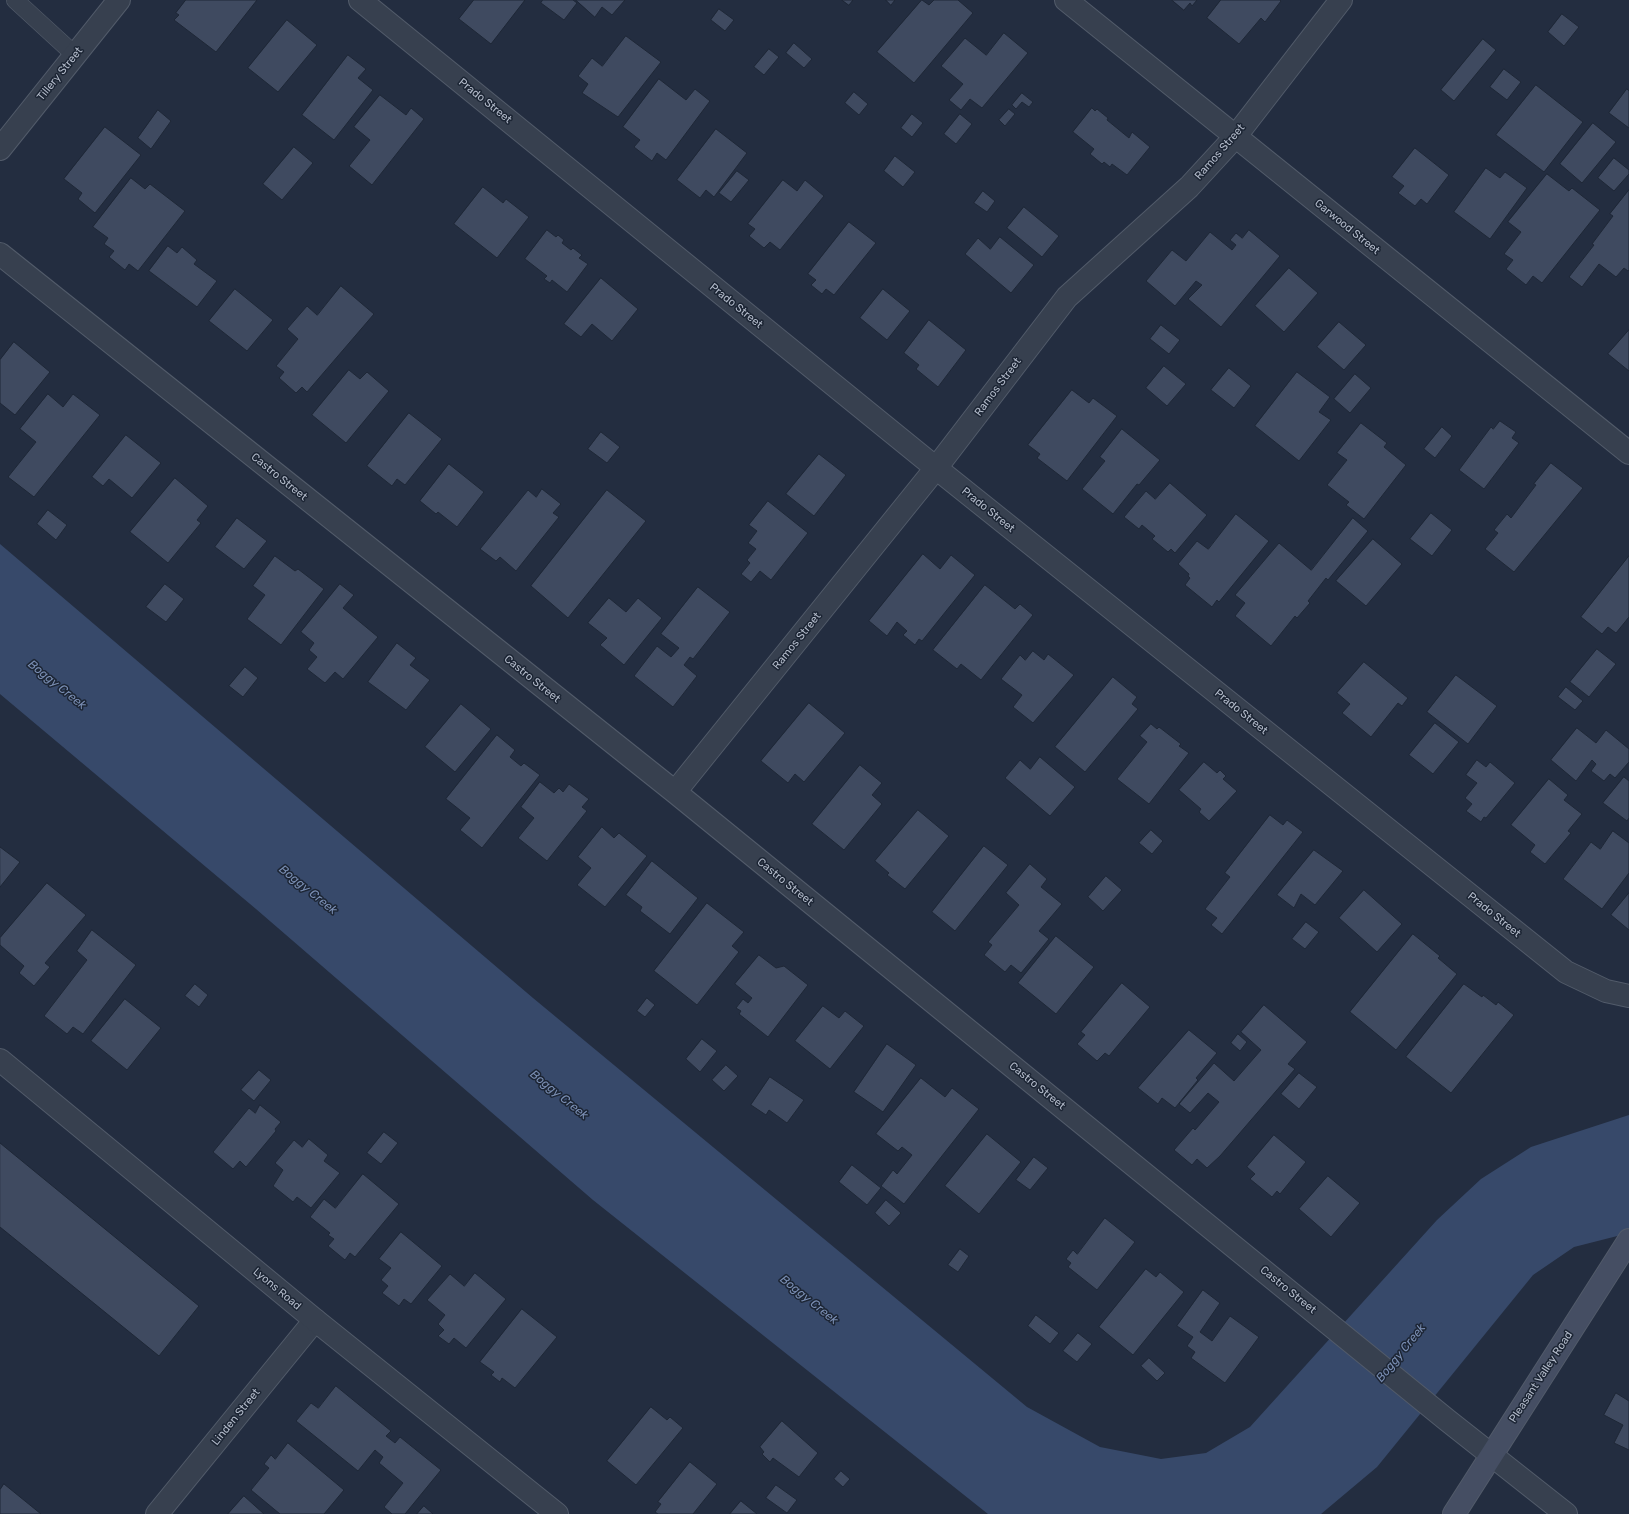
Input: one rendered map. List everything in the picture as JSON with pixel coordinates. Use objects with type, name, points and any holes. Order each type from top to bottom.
[{"type":"main road","name":"Pleasant Valley Road","points":[[1454,1514],[1629,1240]]},
{"type":"street","name":"Tillery Street","points":[[0,148],[119,0]]},
{"type":"street","name":"Prado Street","points":[[360,0],[936,468],[1566,972],[1606,991],[1629,996]]},
{"type":"street","name":"Garwood Street","points":[[1066,0],[1629,452]]},
{"type":"street","name":"Ramos Street","points":[[675,792],[936,468],[1066,297],[1189,187],[1235,137],[1341,0]]},
{"type":"street","name":"Castro Street","points":[[0,254],[675,792],[1447,1420],[1566,1514]]},
{"type":"street","name":"Lyons Road","points":[[0,1060],[315,1320],[557,1514]]},
{"type":"street","name":"Linden Street","points":[[157,1514],[315,1320]]},
{"type":"lane","points":[[15,0],[75,55]]},
{"type":"water","name":"Boggy Creek","points":[[0,544],[533,998],[1027,1407],[1100,1447],[1161,1459],[1206,1453],[1250,1427],[1437,1220],[1481,1179],[1531,1147],[1629,1115],[1629,1233],[1574,1247],[1533,1275],[1377,1467],[1321,1514],[988,1514],[593,1200],[256,909],[0,694]]},
{"type":"building","points":[[186,0],[257,0],[216,52],[174,20],[179,15],[176,13]]},
{"type":"building","points":[[474,0],[525,0],[491,44],[459,19]]},
{"type":"building","points":[[543,0],[573,0],[577,3],[564,20],[541,3]]},
{"type":"building","points":[[576,0],[625,0],[612,15],[602,7],[595,17]]},
{"type":"building","points":[[842,0],[853,0],[849,5]]},
{"type":"building","points":[[886,0],[895,0],[891,5]]},
{"type":"building","points":[[922,0],[929,5],[934,0],[958,0],[973,13],[914,83],[877,52]]},
{"type":"building","points":[[1172,0],[1197,0],[1192,6],[1190,3],[1184,10]]},
{"type":"building","points":[[1221,0],[1281,1],[1265,22],[1261,18],[1239,44],[1207,18]]},
{"type":"building","points":[[719,9],[734,20],[725,31],[711,20]]},
{"type":"building","points":[[1562,14],[1579,27],[1564,46],[1548,32]]},
{"type":"building","points":[[287,20],[317,45],[278,92],[248,68]]},
{"type":"building","points":[[1004,33],[1028,53],[982,108],[970,99],[961,110],[949,100],[963,84],[941,66],[965,38],[986,55]]},
{"type":"building","points":[[626,36],[661,62],[618,117],[582,93],[588,84],[578,76],[592,58],[602,66]]},
{"type":"building","points":[[1483,39],[1496,50],[1454,101],[1441,90]]},
{"type":"building","points":[[794,43],[812,59],[804,68],[786,53]]},
{"type":"building","points":[[769,49],[779,57],[764,75],[754,67]]},
{"type":"building","points":[[348,55],[366,69],[358,78],[373,90],[334,140],[302,115]]},
{"type":"building","points":[[1504,69],[1521,82],[1507,100],[1490,87]]},
{"type":"building","points":[[659,79],[686,100],[695,89],[710,101],[666,160],[657,153],[652,161],[634,147],[640,140],[623,127]]},
{"type":"building","points":[[1536,85],[1583,122],[1544,172],[1496,135]]},
{"type":"building","points":[[1627,89],[1629,91],[1629,128],[1609,113]]},
{"type":"building","points":[[854,92],[868,104],[859,115],[845,103]]},
{"type":"building","points":[[1022,93],[1033,102],[1029,107],[1022,102],[1016,109],[1012,105]]},
{"type":"building","points":[[380,95],[406,115],[411,108],[424,119],[372,185],[349,166],[370,140],[354,127]]},
{"type":"building","points":[[1092,108],[1095,111],[1097,109],[1108,118],[1107,120],[1129,138],[1132,132],[1150,147],[1127,175],[1112,164],[1110,167],[1104,162],[1102,164],[1090,154],[1094,149],[1073,132]]},
{"type":"building","points":[[1009,109],[1015,114],[1005,126],[999,120]]},
{"type":"building","points":[[158,110],[171,121],[151,149],[138,138]]},
{"type":"building","points":[[912,114],[923,123],[912,137],[901,128]]},
{"type":"building","points":[[960,114],[972,124],[956,144],[944,134]]},
{"type":"building","points":[[1593,123],[1616,142],[1582,183],[1560,164]]},
{"type":"building","points":[[105,127],[141,155],[95,213],[78,199],[82,193],[64,179]]},
{"type":"building","points":[[716,129],[747,153],[714,197],[706,190],[700,198],[677,180]]},
{"type":"building","points":[[294,147],[313,163],[282,200],[263,184]]},
{"type":"building","points":[[1415,148],[1449,175],[1427,204],[1421,199],[1415,206],[1398,193],[1404,186],[1392,177]]},
{"type":"building","points":[[895,156],[915,172],[903,187],[884,171]]},
{"type":"building","points":[[1614,158],[1629,170],[1629,174],[1614,191],[1598,178]]},
{"type":"building","points":[[1486,168],[1500,178],[1505,172],[1527,188],[1490,239],[1454,212]]},
{"type":"building","points":[[737,171],[749,180],[731,202],[719,193]]},
{"type":"building","points":[[1547,174],[1569,191],[1572,188],[1600,210],[1542,283],[1533,276],[1526,285],[1506,269],[1513,260],[1504,254],[1521,232],[1508,222]]},
{"type":"building","points":[[131,178],[145,189],[150,184],[185,211],[138,271],[129,264],[125,270],[109,257],[114,251],[104,244],[108,238],[93,227]]},
{"type":"building","points":[[783,180],[797,191],[805,180],[824,196],[780,250],[770,242],[764,248],[749,236],[755,229],[748,224]]},
{"type":"building","points":[[483,187],[503,203],[506,199],[529,217],[497,258],[454,224]]},
{"type":"building","points":[[1629,190],[1629,270],[1628,271],[1624,268],[1616,277],[1599,264],[1582,287],[1569,277],[1594,245],[1592,244],[1613,216],[1610,214]]},
{"type":"building","points":[[983,191],[995,201],[987,212],[974,203]]},
{"type":"building","points":[[1024,207],[1059,236],[1042,257],[1007,228]]},
{"type":"building","points":[[849,222],[876,243],[834,295],[826,289],[822,294],[811,285],[816,280],[808,274]]},
{"type":"building","points":[[547,230],[556,237],[558,235],[564,240],[562,243],[571,250],[573,248],[582,255],[579,258],[588,264],[567,292],[552,280],[550,283],[544,279],[547,276],[525,259]]},
{"type":"building","points":[[1249,230],[1280,256],[1221,327],[1188,299],[1202,285],[1196,281],[1175,306],[1146,281],[1172,250],[1186,261],[1210,232],[1232,250],[1236,245],[1230,240],[1236,233],[1242,238]]},
{"type":"building","points":[[1000,237],[1034,265],[1011,293],[965,254],[978,238],[990,249]]},
{"type":"building","points":[[168,246],[177,253],[182,247],[197,260],[194,264],[217,281],[197,307],[149,271]]},
{"type":"building","points":[[1289,268],[1318,293],[1284,332],[1255,306]]},
{"type":"building","points":[[601,278],[638,309],[612,341],[592,324],[581,337],[564,324]]},
{"type":"building","points":[[341,286],[374,314],[307,392],[302,387],[296,393],[279,378],[284,372],[276,366],[298,339],[287,329],[307,306],[317,315]]},
{"type":"building","points":[[235,289],[273,320],[247,351],[209,321]]},
{"type":"building","points":[[883,289],[910,311],[887,340],[860,318]]},
{"type":"building","points":[[929,320],[966,350],[938,387],[916,369],[919,365],[904,353]]},
{"type":"building","points":[[1339,322],[1366,345],[1344,370],[1317,347]]},
{"type":"building","points":[[1161,325],[1180,340],[1169,354],[1150,339]]},
{"type":"building","points":[[1629,330],[1629,371],[1608,354]]},
{"type":"building","points":[[14,342],[50,372],[15,415],[0,403],[0,360]]},
{"type":"building","points":[[1164,366],[1186,384],[1167,406],[1146,388]]},
{"type":"building","points":[[1229,368],[1251,386],[1234,408],[1211,390]]},
{"type":"building","points":[[349,370],[360,379],[367,372],[389,391],[346,443],[312,415]]},
{"type":"building","points":[[1297,372],[1330,397],[1319,412],[1331,420],[1299,461],[1255,426]]},
{"type":"building","points":[[1355,374],[1371,388],[1350,413],[1334,399]]},
{"type":"building","points":[[1072,390],[1089,403],[1093,398],[1117,416],[1067,481],[1037,458],[1040,454],[1028,445]]},
{"type":"building","points":[[48,394],[63,407],[73,394],[100,415],[34,497],[8,477],[36,442],[20,429]]},
{"type":"building","points":[[409,413],[442,439],[405,485],[397,479],[392,486],[367,466]]},
{"type":"building","points":[[1500,421],[1516,432],[1512,438],[1519,443],[1484,489],[1459,470],[1491,427],[1493,429]]},
{"type":"building","points":[[1361,423],[1387,443],[1384,447],[1406,465],[1364,519],[1346,505],[1349,502],[1327,485],[1347,460],[1337,453]]},
{"type":"building","points":[[1442,427],[1452,436],[1435,458],[1424,449]]},
{"type":"building","points":[[1122,429],[1160,460],[1139,485],[1137,484],[1113,514],[1082,489],[1105,461],[1100,457]]},
{"type":"building","points":[[601,432],[620,447],[607,463],[588,449]]},
{"type":"building","points":[[126,435],[161,463],[132,498],[109,479],[103,486],[92,477]]},
{"type":"building","points":[[819,454],[846,475],[814,516],[786,494]]},
{"type":"building","points":[[1551,463],[1583,488],[1514,572],[1485,549],[1498,533],[1494,530],[1507,514],[1511,518],[1536,485],[1534,484]]},
{"type":"building","points":[[449,464],[484,492],[457,527],[438,512],[436,514],[420,501]]},
{"type":"building","points":[[175,478],[208,506],[197,520],[201,523],[168,563],[130,532]]},
{"type":"building","points":[[1170,483],[1207,515],[1175,553],[1171,549],[1168,552],[1152,539],[1155,536],[1142,525],[1139,529],[1124,517],[1146,491],[1155,499]]},
{"type":"building","points":[[542,489],[561,504],[553,513],[559,517],[516,571],[500,557],[496,561],[480,549],[528,490],[536,497]]},
{"type":"building","points":[[607,490],[646,521],[568,618],[531,586]]},
{"type":"building","points":[[768,501],[808,533],[771,580],[760,571],[751,582],[741,574],[750,563],[747,560],[756,549],[748,543],[757,531],[749,525]]},
{"type":"building","points":[[48,510],[67,525],[56,540],[37,524]]},
{"type":"building","points":[[1431,513],[1452,530],[1432,556],[1410,539]]},
{"type":"building","points":[[1236,514],[1269,541],[1219,602],[1217,600],[1212,607],[1185,585],[1190,578],[1188,576],[1189,574],[1178,564],[1197,541],[1208,549]]},
{"type":"building","points":[[237,518],[267,541],[244,569],[215,547]]},
{"type":"building","points":[[1353,518],[1368,531],[1328,580],[1326,578],[1308,601],[1310,603],[1297,618],[1295,616],[1271,646],[1235,616],[1245,603],[1235,595],[1279,543],[1311,570]]},
{"type":"building","points":[[1373,539],[1402,564],[1366,606],[1336,581]]},
{"type":"building","points":[[923,554],[940,569],[951,555],[975,575],[922,641],[919,639],[915,645],[903,635],[907,631],[897,622],[887,636],[869,621]]},
{"type":"building","points":[[275,556],[295,571],[298,569],[324,589],[281,645],[247,619],[265,595],[253,586]]},
{"type":"building","points":[[1629,556],[1629,617],[1616,633],[1608,627],[1602,634],[1581,617]]},
{"type":"building","points":[[165,584],[184,599],[166,622],[146,607]]},
{"type":"building","points":[[340,584],[354,595],[343,608],[378,637],[343,679],[335,672],[325,683],[307,669],[317,657],[309,650],[314,643],[301,632]]},
{"type":"building","points":[[985,585],[1015,609],[1020,604],[1033,615],[981,680],[961,664],[957,669],[933,650]]},
{"type":"building","points":[[698,587],[730,612],[693,659],[690,657],[684,665],[697,676],[673,707],[634,676],[657,646],[671,657],[679,648],[661,634]]},
{"type":"building","points":[[609,598],[626,612],[638,598],[662,618],[624,665],[600,645],[607,638],[588,623]]},
{"type":"building","points":[[397,643],[416,658],[410,665],[430,680],[406,710],[368,682]]},
{"type":"building","points":[[1597,649],[1616,664],[1589,697],[1570,682]]},
{"type":"building","points":[[1033,651],[1044,660],[1048,654],[1074,675],[1033,723],[1013,707],[1022,695],[1001,679],[1020,655],[1025,660]]},
{"type":"building","points":[[1364,662],[1408,698],[1402,706],[1398,703],[1371,737],[1342,713],[1350,704],[1337,693]]},
{"type":"building","points":[[245,667],[258,678],[243,697],[229,686]]},
{"type":"building","points":[[1456,675],[1497,706],[1468,744],[1427,712]]},
{"type":"building","points":[[1113,677],[1137,697],[1132,704],[1138,709],[1085,772],[1055,747]]},
{"type":"building","points":[[1566,687],[1583,701],[1575,710],[1558,697]]},
{"type":"building","points":[[809,703],[845,733],[804,782],[795,774],[788,783],[761,761]]},
{"type":"building","points":[[461,704],[491,729],[455,772],[425,747]]},
{"type":"building","points":[[1435,723],[1459,742],[1433,774],[1409,755]]},
{"type":"building","points":[[1151,724],[1157,729],[1159,727],[1181,744],[1179,746],[1189,753],[1149,804],[1117,779],[1147,742],[1140,736]]},
{"type":"building","points":[[1577,728],[1596,743],[1606,730],[1629,749],[1629,762],[1615,778],[1610,774],[1604,781],[1591,771],[1596,764],[1592,760],[1576,781],[1551,760]]},
{"type":"building","points":[[497,735],[515,750],[510,757],[521,766],[524,763],[540,775],[482,848],[460,830],[470,818],[446,799]]},
{"type":"building","points":[[1040,757],[1075,787],[1050,816],[1005,778],[1020,760],[1030,769]]},
{"type":"building","points":[[1477,760],[1486,767],[1490,762],[1515,783],[1481,822],[1466,811],[1472,804],[1465,798],[1477,783],[1466,775]]},
{"type":"building","points":[[1204,762],[1217,773],[1220,770],[1226,776],[1223,779],[1237,791],[1209,821],[1199,812],[1201,809],[1179,790]]},
{"type":"building","points":[[860,765],[882,783],[872,795],[882,804],[844,850],[812,824]]},
{"type":"building","points":[[1624,777],[1629,781],[1629,818],[1627,821],[1603,803]]},
{"type":"building","points":[[1549,779],[1568,795],[1564,800],[1582,814],[1568,831],[1571,833],[1545,864],[1530,852],[1535,845],[1511,825]]},
{"type":"building","points":[[540,782],[554,793],[559,788],[563,792],[569,784],[589,799],[582,807],[587,811],[547,861],[518,838],[534,818],[521,807]]},
{"type":"building","points":[[918,810],[949,836],[905,889],[887,875],[889,873],[875,861]]},
{"type":"building","points":[[1270,815],[1283,825],[1287,820],[1303,832],[1222,934],[1211,925],[1217,918],[1205,909],[1230,877],[1225,873]]},
{"type":"building","points":[[602,827],[614,838],[619,833],[647,856],[605,907],[577,885],[591,868],[578,857]]},
{"type":"building","points":[[1151,830],[1163,841],[1152,854],[1139,843]]},
{"type":"building","points":[[1613,831],[1629,843],[1629,873],[1602,909],[1563,879],[1591,842],[1600,849]]},
{"type":"building","points":[[984,846],[1008,865],[955,931],[932,912]]},
{"type":"building","points":[[0,847],[20,862],[0,887]]},
{"type":"building","points":[[1314,850],[1343,871],[1315,905],[1301,894],[1294,908],[1277,895]]},
{"type":"building","points":[[652,861],[698,898],[670,934],[640,911],[642,907],[626,895]]},
{"type":"building","points":[[1030,864],[1047,879],[1041,887],[1062,904],[1039,931],[1049,939],[1021,973],[1011,965],[1005,972],[984,955],[992,945],[988,942],[1019,905],[1006,893]]},
{"type":"building","points":[[1106,876],[1122,890],[1103,911],[1088,897]]},
{"type":"building","points":[[47,883],[86,915],[45,963],[50,967],[34,986],[19,973],[24,966],[0,945],[0,938]]},
{"type":"building","points":[[1364,890],[1402,924],[1377,952],[1339,918]]},
{"type":"building","points":[[1629,893],[1629,930],[1611,915]]},
{"type":"building","points":[[707,903],[744,932],[732,946],[739,952],[697,1005],[654,971]]},
{"type":"building","points":[[1306,922],[1319,932],[1305,949],[1292,939]]},
{"type":"building","points":[[92,930],[136,965],[83,1034],[73,1027],[67,1034],[44,1016],[87,960],[77,951]]},
{"type":"building","points":[[1413,934],[1440,956],[1438,958],[1457,974],[1396,1050],[1350,1012]]},
{"type":"building","points":[[1056,936],[1094,967],[1056,1014],[1018,983]]},
{"type":"building","points":[[759,955],[776,968],[784,966],[808,985],[768,1037],[739,1014],[741,1011],[736,1008],[743,999],[748,1003],[752,998],[735,984]]},
{"type":"building","points":[[1122,983],[1150,1007],[1109,1056],[1105,1053],[1097,1061],[1077,1044],[1085,1035],[1081,1032]]},
{"type":"building","points":[[195,984],[208,995],[199,1007],[185,996]]},
{"type":"building","points":[[1464,984],[1482,997],[1483,995],[1496,1005],[1498,1002],[1514,1015],[1451,1093],[1406,1057]]},
{"type":"building","points":[[647,998],[655,1005],[645,1017],[637,1011]]},
{"type":"building","points":[[125,999],[161,1028],[127,1070],[91,1041]]},
{"type":"building","points":[[1264,1005],[1307,1042],[1288,1064],[1295,1069],[1220,1156],[1207,1168],[1197,1159],[1192,1165],[1174,1150],[1193,1128],[1195,1130],[1219,1102],[1208,1093],[1190,1113],[1179,1104],[1214,1063],[1234,1081],[1261,1050],[1241,1032]]},
{"type":"building","points":[[823,1006],[839,1018],[845,1011],[864,1026],[830,1069],[795,1041]]},
{"type":"building","points":[[1189,1030],[1217,1053],[1196,1078],[1198,1080],[1175,1108],[1162,1098],[1158,1104],[1138,1088]]},
{"type":"building","points":[[1238,1034],[1247,1042],[1240,1051],[1231,1043]]},
{"type":"building","points":[[702,1039],[717,1051],[700,1072],[686,1059]]},
{"type":"building","points":[[887,1044],[916,1065],[883,1112],[854,1092]]},
{"type":"building","points":[[726,1065],[738,1076],[724,1091],[712,1080]]},
{"type":"building","points":[[259,1070],[271,1080],[254,1101],[241,1090]]},
{"type":"building","points":[[1299,1073],[1317,1087],[1299,1109],[1281,1094]]},
{"type":"building","points":[[770,1077],[804,1100],[787,1123],[769,1110],[766,1115],[751,1105]]},
{"type":"building","points":[[921,1078],[945,1097],[952,1088],[979,1109],[904,1204],[881,1186],[893,1170],[897,1174],[912,1155],[902,1147],[898,1151],[876,1134]]},
{"type":"building","points":[[260,1105],[281,1122],[275,1129],[276,1131],[246,1167],[240,1161],[233,1169],[213,1152],[249,1108],[255,1113]]},
{"type":"building","points":[[384,1132],[398,1143],[381,1164],[367,1153]]},
{"type":"building","points":[[987,1134],[1021,1162],[979,1214],[945,1186]]},
{"type":"building","points":[[1274,1135],[1306,1162],[1280,1194],[1277,1191],[1272,1197],[1250,1179],[1255,1174],[1247,1167]]},
{"type":"building","points":[[309,1139],[328,1155],[324,1161],[340,1173],[311,1208],[297,1197],[293,1202],[273,1186],[283,1170],[275,1163],[294,1140],[302,1147]]},
{"type":"building","points":[[0,1143],[199,1306],[159,1356],[0,1227]]},
{"type":"building","points":[[1034,1157],[1048,1168],[1030,1190],[1016,1180]]},
{"type":"building","points":[[852,1165],[881,1188],[867,1205],[839,1182]]},
{"type":"building","points":[[363,1174],[399,1204],[355,1257],[350,1253],[345,1260],[328,1246],[334,1239],[328,1235],[330,1233],[310,1217],[324,1199],[335,1208]]},
{"type":"building","points":[[1328,1176],[1360,1203],[1331,1237],[1299,1209]]},
{"type":"building","points":[[886,1200],[901,1213],[889,1226],[875,1213]]},
{"type":"building","points":[[1105,1218],[1135,1242],[1097,1290],[1068,1267],[1071,1263],[1066,1259],[1073,1250],[1077,1254]]},
{"type":"building","points":[[401,1232],[442,1266],[411,1304],[404,1299],[399,1306],[382,1293],[388,1286],[381,1280],[391,1268],[379,1259]]},
{"type":"building","points":[[960,1249],[969,1256],[958,1272],[948,1265]]},
{"type":"building","points":[[1146,1269],[1156,1277],[1160,1272],[1184,1292],[1133,1355],[1099,1327]]},
{"type":"building","points":[[475,1273],[506,1299],[466,1348],[454,1338],[449,1344],[438,1336],[444,1330],[438,1324],[445,1315],[427,1300],[450,1274],[464,1286]]},
{"type":"building","points":[[1203,1290],[1220,1303],[1200,1332],[1212,1341],[1230,1316],[1259,1337],[1225,1383],[1191,1358],[1195,1352],[1187,1346],[1193,1337],[1177,1326]]},
{"type":"building","points":[[522,1309],[557,1337],[515,1388],[502,1378],[500,1382],[491,1375],[494,1372],[480,1362]]},
{"type":"building","points":[[1036,1315],[1059,1333],[1050,1344],[1028,1326]]},
{"type":"building","points":[[1078,1333],[1092,1344],[1077,1362],[1063,1351]]},
{"type":"building","points":[[1149,1358],[1165,1373],[1157,1381],[1141,1366]]},
{"type":"building","points":[[336,1386],[391,1431],[386,1436],[395,1443],[400,1437],[441,1470],[405,1514],[392,1514],[384,1507],[403,1483],[379,1463],[383,1457],[375,1450],[358,1471],[296,1421],[311,1403],[318,1408]]},
{"type":"building","points":[[1616,1393],[1629,1401],[1629,1450],[1614,1443],[1623,1425],[1604,1415]]},
{"type":"building","points":[[651,1407],[667,1420],[670,1417],[683,1428],[636,1485],[607,1461]]},
{"type":"building","points":[[782,1421],[818,1453],[799,1477],[773,1458],[770,1462],[762,1454],[764,1452],[760,1447]]},
{"type":"building","points":[[288,1443],[344,1490],[324,1514],[280,1514],[251,1490],[269,1468],[264,1464],[271,1455],[275,1459]]},
{"type":"building","points":[[690,1462],[717,1484],[693,1514],[658,1514],[655,1512],[661,1504],[658,1502]]},
{"type":"building","points":[[841,1471],[850,1479],[843,1487],[834,1479]]},
{"type":"building","points":[[4,1484],[41,1514],[0,1514],[0,1490]]},
{"type":"building","points":[[776,1485],[797,1500],[787,1513],[766,1498]]},
{"type":"building","points":[[244,1496],[264,1514],[228,1514]]},
{"type":"building","points":[[741,1501],[757,1514],[730,1514]]},
{"type":"building","points":[[424,1506],[433,1514],[417,1514]]}]
